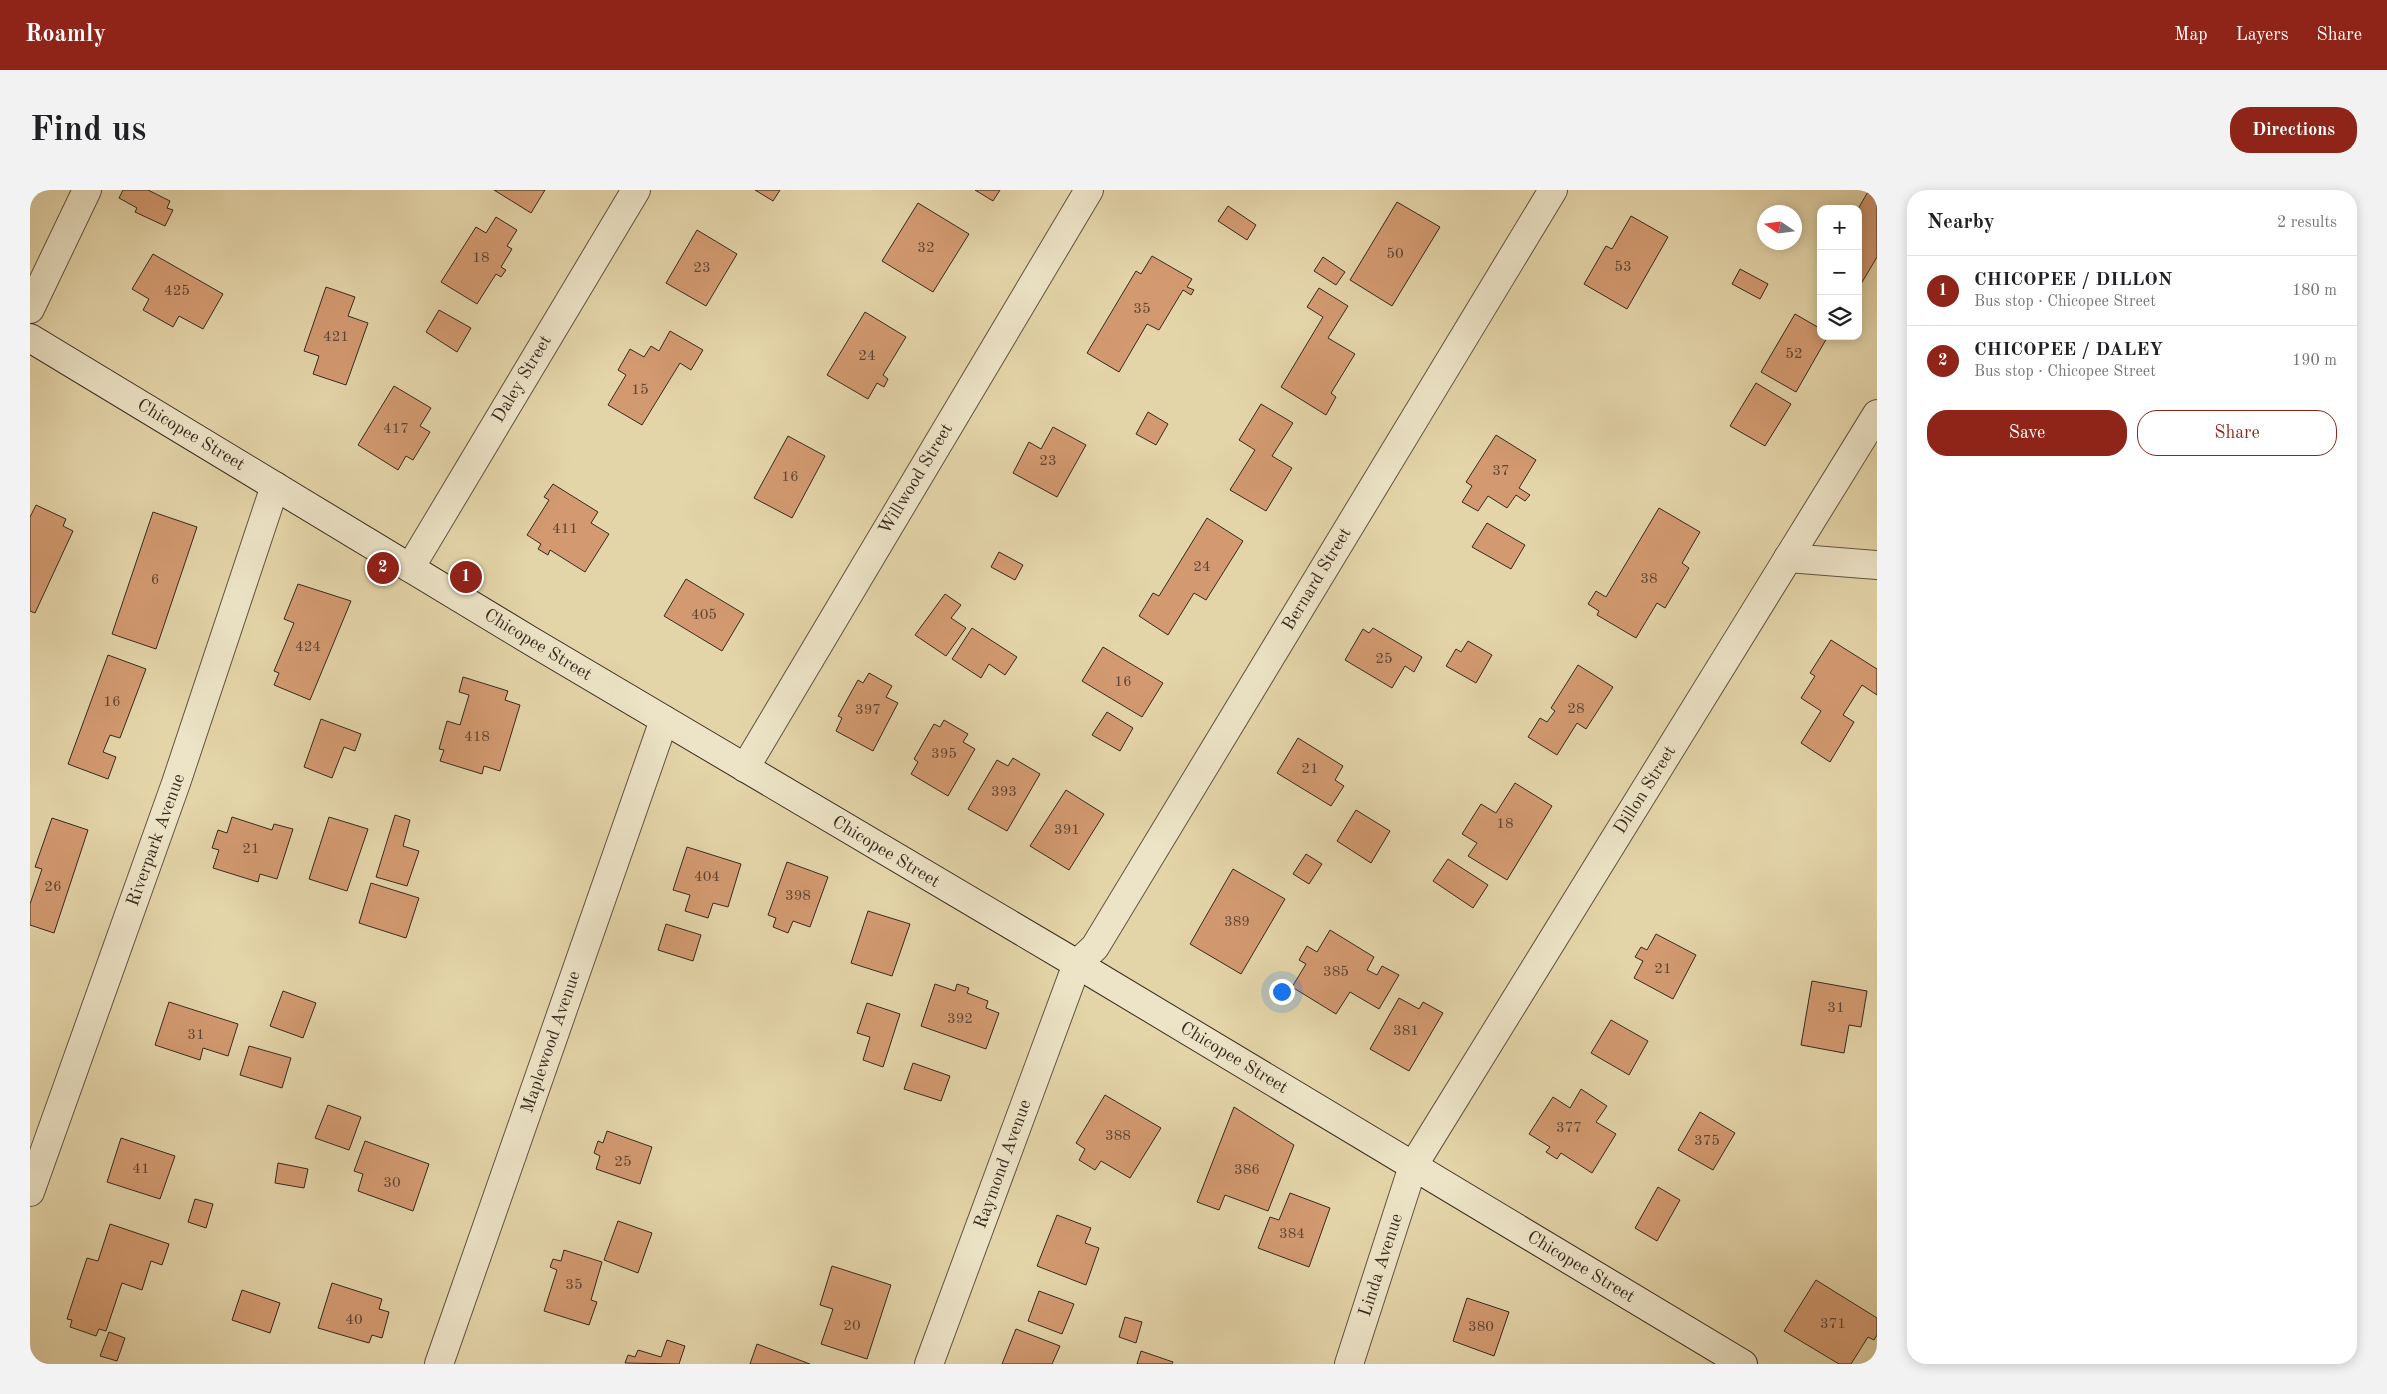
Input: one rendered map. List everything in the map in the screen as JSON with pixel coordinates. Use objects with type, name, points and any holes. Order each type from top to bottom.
[{"type":"street","points":[[30,309],[87,190]]},
{"type":"street","name":"Daley Street","points":[[410,568],[636,190]]},
{"type":"street","name":"Willwood Street","points":[[745,768],[1089,190]]},
{"type":"street","name":"Bernard Street","points":[[1076,964],[1095,947],[1553,190]]},
{"type":"street","name":"Chicopee Street","points":[[30,338],[410,568],[1076,964],[1742,1364]]},
{"type":"street","name":"Dillon Street","points":[[1413,1166],[1877,414]]},
{"type":"street","name":"Riverpark Avenue","points":[[30,1192],[176,783],[276,486]]},
{"type":"street","points":[[1788,558],[1877,565]]},
{"type":"street","name":"Maplewood Avenue","points":[[439,1364],[664,720]]},
{"type":"street","name":"Raymond Avenue","points":[[929,1364],[1076,964]]},
{"type":"street","name":"Linda Avenue","points":[[1349,1364],[1413,1166]]},
{"type":"building","points":[[123,190],[148,190],[170,201],[167,208],[173,210],[165,226],[135,212],[137,208],[119,198]]},
{"type":"building","points":[[494,190],[545,190],[531,213]]},
{"type":"building","points":[[755,190],[780,190],[773,201]]},
{"type":"building","points":[[975,190],[1000,190],[993,201]]},
{"type":"building","points":[[1869,190],[1877,193],[1877,257],[1862,282],[1862,205],[1860,205]]},
{"type":"building","points":[[1397,202],[1440,227],[1392,306],[1350,280]]},
{"type":"building","points":[[918,203],[969,234],[933,292],[882,261]]},
{"type":"building","points":[[1228,206],[1256,225],[1247,240],[1218,221]]},
{"type":"building","points":[[1631,216],[1668,237],[1627,309],[1584,284],[1606,246],[1612,249]]},
{"type":"building","points":[[496,217],[517,230],[507,246],[512,249],[501,267],[506,270],[501,277],[496,274],[477,304],[441,282],[476,227],[486,233]]},
{"type":"building","points":[[697,230],[737,254],[706,306],[666,283]]},
{"type":"building","points":[[153,254],[223,294],[203,329],[179,316],[173,327],[143,310],[149,299],[132,289]]},
{"type":"building","points":[[1152,256],[1192,279],[1187,287],[1194,290],[1191,295],[1183,290],[1159,330],[1147,324],[1119,372],[1087,353],[1136,271],[1141,274]]},
{"type":"building","points":[[1323,257],[1345,272],[1336,285],[1314,271]]},
{"type":"building","points":[[1740,269],[1768,284],[1760,299],[1732,284]]},
{"type":"building","points":[[326,287],[355,297],[348,316],[368,323],[346,385],[313,374],[319,356],[304,351]]},
{"type":"building","points":[[1319,288],[1348,306],[1328,338],[1355,354],[1331,393],[1336,397],[1326,415],[1281,387],[1323,317],[1307,307]]},
{"type":"building","points":[[439,310],[471,328],[457,352],[426,332]]},
{"type":"building","points":[[865,312],[906,337],[883,375],[888,379],[884,387],[877,383],[868,399],[827,375]]},
{"type":"building","points":[[1795,314],[1817,327],[1817,340],[1826,340],[1796,392],[1761,372]]},
{"type":"building","points":[[670,331],[703,350],[691,370],[680,363],[642,425],[608,405],[626,375],[618,370],[630,349],[644,357],[651,346],[659,351]]},
{"type":"building","points":[[1756,383],[1791,404],[1765,446],[1730,426]]},
{"type":"building","points":[[394,386],[431,408],[420,426],[430,432],[413,460],[406,456],[398,470],[358,445]]},
{"type":"building","points":[[1261,404],[1293,423],[1272,456],[1292,468],[1266,511],[1230,490],[1255,450],[1239,440]]},
{"type":"building","points":[[1148,412],[1168,424],[1156,445],[1136,434]]},
{"type":"building","points":[[1053,427],[1086,445],[1057,497],[1013,473],[1029,442],[1041,449]]},
{"type":"building","points":[[1496,435],[1536,460],[1519,488],[1530,495],[1525,501],[1516,495],[1507,508],[1488,496],[1478,511],[1462,502],[1472,486],[1466,482]]},
{"type":"building","points":[[788,436],[825,456],[792,518],[754,498]]},
{"type":"building","points":[[553,484],[598,512],[591,523],[609,534],[585,572],[550,550],[548,555],[538,549],[541,544],[527,535],[549,500],[544,497]]},
{"type":"building","points":[[36,505],[66,519],[63,526],[73,531],[35,613],[30,611],[30,517]]},
{"type":"building","points":[[1659,508],[1700,532],[1682,563],[1689,568],[1665,608],[1657,603],[1636,638],[1597,615],[1599,611],[1588,604],[1596,591],[1606,597]]},
{"type":"building","points":[[153,512],[197,527],[156,649],[112,634]]},
{"type":"building","points":[[1207,518],[1243,541],[1206,600],[1194,593],[1168,635],[1139,616],[1153,593],[1159,596]]},
{"type":"building","points":[[1487,523],[1525,545],[1511,569],[1472,547]]},
{"type":"building","points":[[999,552],[1023,565],[1015,580],[991,567]]},
{"type":"building","points":[[686,579],[744,614],[722,651],[664,616]]},
{"type":"building","points":[[298,584],[351,601],[310,700],[274,685],[279,673],[274,671],[294,623],[284,619]]},
{"type":"building","points":[[945,594],[961,605],[951,618],[966,628],[946,656],[915,635]]},
{"type":"building","points":[[972,628],[1017,657],[1005,675],[989,664],[981,678],[952,659]]},
{"type":"building","points":[[1373,628],[1422,657],[1414,672],[1405,666],[1392,688],[1345,660],[1363,629],[1369,633]]},
{"type":"building","points":[[1831,640],[1877,669],[1877,695],[1862,685],[1843,715],[1854,722],[1830,762],[1801,743],[1821,711],[1801,698],[1815,676],[1810,673]]},
{"type":"building","points":[[1468,641],[1492,655],[1476,683],[1446,666],[1456,649],[1461,652]]},
{"type":"building","points":[[1103,647],[1163,683],[1142,717],[1082,681]]},
{"type":"building","points":[[108,655],[146,669],[120,738],[110,735],[103,752],[116,757],[108,779],[68,764]]},
{"type":"building","points":[[1578,665],[1613,687],[1586,729],[1577,723],[1557,755],[1528,737],[1540,718],[1547,722],[1555,711],[1551,708]]},
{"type":"building","points":[[869,673],[892,686],[886,697],[898,703],[873,751],[836,731],[842,718],[838,716],[858,680],[863,683]]},
{"type":"building","points":[[463,677],[508,691],[505,700],[520,705],[500,771],[484,766],[482,774],[440,761],[444,750],[439,749],[447,721],[460,725],[469,695],[459,692]]},
{"type":"building","points":[[1107,712],[1133,728],[1120,751],[1092,735]]},
{"type":"building","points":[[321,719],[361,734],[355,751],[344,747],[332,778],[304,767]]},
{"type":"building","points":[[944,720],[968,734],[963,742],[975,749],[948,796],[911,774],[918,762],[914,759],[934,724],[940,727]]},
{"type":"building","points":[[1298,738],[1343,766],[1335,780],[1344,786],[1331,806],[1277,773]]},
{"type":"building","points":[[1013,758],[1040,774],[1007,831],[968,809],[997,760],[1008,766]]},
{"type":"building","points":[[1515,783],[1552,806],[1507,880],[1468,856],[1477,843],[1462,834],[1481,804],[1496,813]]},
{"type":"building","points":[[1066,790],[1104,814],[1069,870],[1030,846]]},
{"type":"building","points":[[1356,810],[1390,831],[1371,863],[1337,841]]},
{"type":"building","points":[[395,815],[410,820],[403,846],[419,851],[407,886],[376,877]]},
{"type":"building","points":[[232,817],[272,830],[274,824],[293,829],[277,879],[260,874],[258,882],[213,868],[219,850],[212,848],[218,830],[227,833]]},
{"type":"building","points":[[329,817],[368,829],[347,891],[309,879]]},
{"type":"building","points":[[52,818],[88,830],[54,933],[30,925],[30,904],[42,869],[35,867]]},
{"type":"building","points":[[687,847],[741,864],[728,907],[713,903],[708,918],[685,911],[690,895],[673,890]]},
{"type":"building","points":[[1306,854],[1322,864],[1309,884],[1293,874]]},
{"type":"building","points":[[1448,859],[1488,885],[1473,908],[1433,881]]},
{"type":"building","points":[[787,862],[828,877],[810,927],[793,921],[788,933],[773,927],[776,918],[768,915]]},
{"type":"building","points":[[1233,869],[1285,899],[1241,974],[1190,944]]},
{"type":"building","points":[[371,883],[419,898],[406,938],[359,923]]},
{"type":"building","points":[[868,911],[910,924],[892,976],[851,963]]},
{"type":"building","points":[[666,924],[701,935],[693,961],[658,950]]},
{"type":"building","points":[[1330,930],[1374,957],[1367,970],[1377,975],[1382,966],[1399,975],[1379,1009],[1350,992],[1336,1014],[1292,987],[1306,964],[1299,960],[1307,946],[1317,952]]},
{"type":"building","points":[[1656,934],[1696,955],[1673,999],[1634,978],[1643,961],[1635,957],[1641,947],[1647,950]]},
{"type":"building","points":[[1812,981],[1867,991],[1861,1027],[1849,1025],[1844,1053],[1801,1045]]},
{"type":"building","points":[[935,984],[955,991],[957,984],[969,988],[967,993],[988,1001],[986,1008],[999,1013],[986,1049],[921,1026]]},
{"type":"building","points":[[283,991],[316,1003],[303,1038],[270,1026]]},
{"type":"building","points":[[1399,998],[1419,1009],[1423,1002],[1443,1013],[1409,1071],[1370,1049]]},
{"type":"building","points":[[169,1002],[238,1024],[228,1056],[203,1048],[200,1060],[155,1045]]},
{"type":"building","points":[[867,1003],[900,1014],[883,1067],[863,1060],[870,1037],[857,1033]]},
{"type":"building","points":[[1611,1020],[1648,1041],[1629,1075],[1591,1053]]},
{"type":"building","points":[[249,1046],[291,1058],[282,1088],[240,1075]]},
{"type":"building","points":[[913,1063],[950,1076],[941,1101],[904,1089]]},
{"type":"building","points":[[1581,1089],[1607,1106],[1596,1122],[1616,1134],[1592,1173],[1561,1153],[1557,1159],[1546,1152],[1550,1147],[1529,1134],[1553,1097],[1570,1108]]},
{"type":"building","points":[[1105,1095],[1161,1128],[1130,1178],[1101,1161],[1095,1170],[1079,1160],[1085,1149],[1076,1143]]},
{"type":"building","points":[[328,1105],[361,1117],[349,1150],[315,1138]]},
{"type":"building","points":[[1234,1107],[1294,1145],[1268,1211],[1225,1195],[1219,1210],[1197,1202]]},
{"type":"building","points":[[1700,1112],[1735,1133],[1713,1170],[1678,1150]]},
{"type":"building","points":[[607,1131],[652,1147],[640,1184],[596,1169],[600,1156],[594,1153],[598,1141],[603,1143]]},
{"type":"building","points":[[121,1138],[175,1156],[160,1199],[107,1182]]},
{"type":"building","points":[[365,1141],[429,1164],[413,1211],[358,1191],[363,1174],[354,1171]]},
{"type":"building","points":[[278,1163],[308,1169],[304,1188],[275,1183]]},
{"type":"building","points":[[1658,1187],[1680,1200],[1657,1241],[1635,1228]]},
{"type":"building","points":[[1290,1193],[1330,1208],[1309,1267],[1258,1248],[1270,1217],[1279,1220]]},
{"type":"building","points":[[195,1199],[213,1204],[206,1228],[188,1222]]},
{"type":"building","points":[[1057,1215],[1091,1228],[1085,1243],[1099,1248],[1086,1285],[1037,1266]]},
{"type":"building","points":[[618,1221],[652,1233],[638,1273],[604,1260]]},
{"type":"building","points":[[110,1224],[169,1244],[162,1265],[151,1261],[142,1290],[122,1283],[106,1331],[99,1329],[96,1336],[70,1327],[72,1320],[67,1319],[87,1258],[98,1261]]},
{"type":"building","points":[[564,1250],[602,1262],[591,1300],[597,1302],[589,1325],[544,1311],[557,1270],[550,1267],[553,1259],[561,1261]]},
{"type":"building","points":[[832,1266],[891,1285],[867,1359],[821,1344],[833,1309],[820,1305]]},
{"type":"building","points":[[1816,1280],[1877,1318],[1877,1335],[1874,1340],[1868,1337],[1851,1364],[1839,1364],[1784,1331]]},
{"type":"building","points":[[332,1283],[382,1299],[379,1309],[389,1312],[382,1338],[372,1335],[369,1343],[318,1328]]},
{"type":"building","points":[[242,1290],[280,1303],[270,1333],[232,1320]]},
{"type":"building","points":[[1039,1291],[1074,1304],[1062,1334],[1028,1321]]},
{"type":"building","points":[[1467,1298],[1509,1312],[1494,1356],[1453,1341]]},
{"type":"building","points":[[1125,1317],[1142,1322],[1136,1343],[1119,1337]]},
{"type":"building","points":[[1016,1329],[1060,1346],[1052,1364],[1002,1364]]},
{"type":"building","points":[[109,1332],[125,1338],[117,1361],[100,1356]]},
{"type":"building","points":[[667,1340],[685,1346],[679,1364],[625,1363],[628,1355],[635,1357],[638,1350],[661,1357]]},
{"type":"building","points":[[757,1344],[810,1364],[750,1364]]},
{"type":"building","points":[[1141,1351],[1173,1362],[1172,1364],[1137,1364]]},
{"type":"place","name":"CHICOPEE / DALEY","points":[[383,568]]},
{"type":"place","name":"CHICOPEE / DILLON","points":[[466,577]]}]
